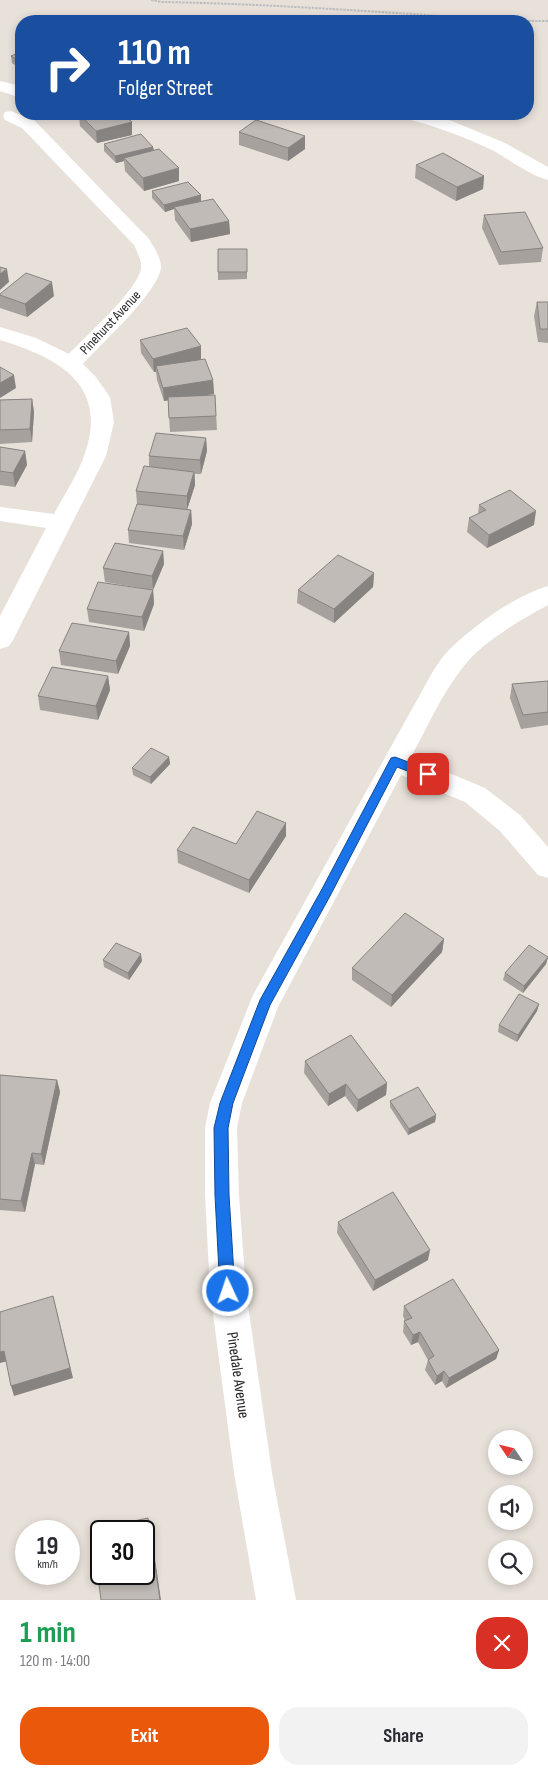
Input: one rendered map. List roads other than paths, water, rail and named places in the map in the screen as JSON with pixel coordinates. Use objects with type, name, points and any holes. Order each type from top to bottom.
[{"type":"street","points":[[0,86],[15,90]]},
{"type":"street","name":"Pinehurst Avenue","points":[[0,640],[96,456],[103,422],[99,397],[88,380],[71,364],[142,287],[151,271],[150,257],[142,243],[28,124],[20,120]]},
{"type":"street","points":[[429,120],[467,132],[499,146],[548,175]]},
{"type":"street","points":[[0,334],[29,342],[71,364]]},
{"type":"street","points":[[0,514],[61,522]]},
{"type":"street","name":"Pinedale Avenue","points":[[276,1600],[253,1473],[228,1291],[222,1195],[221,1128],[226,1103],[264,1004],[429,700],[456,658],[505,618],[548,594]]},
{"type":"street","points":[[395,761],[475,795],[510,823],[548,867]]}]
